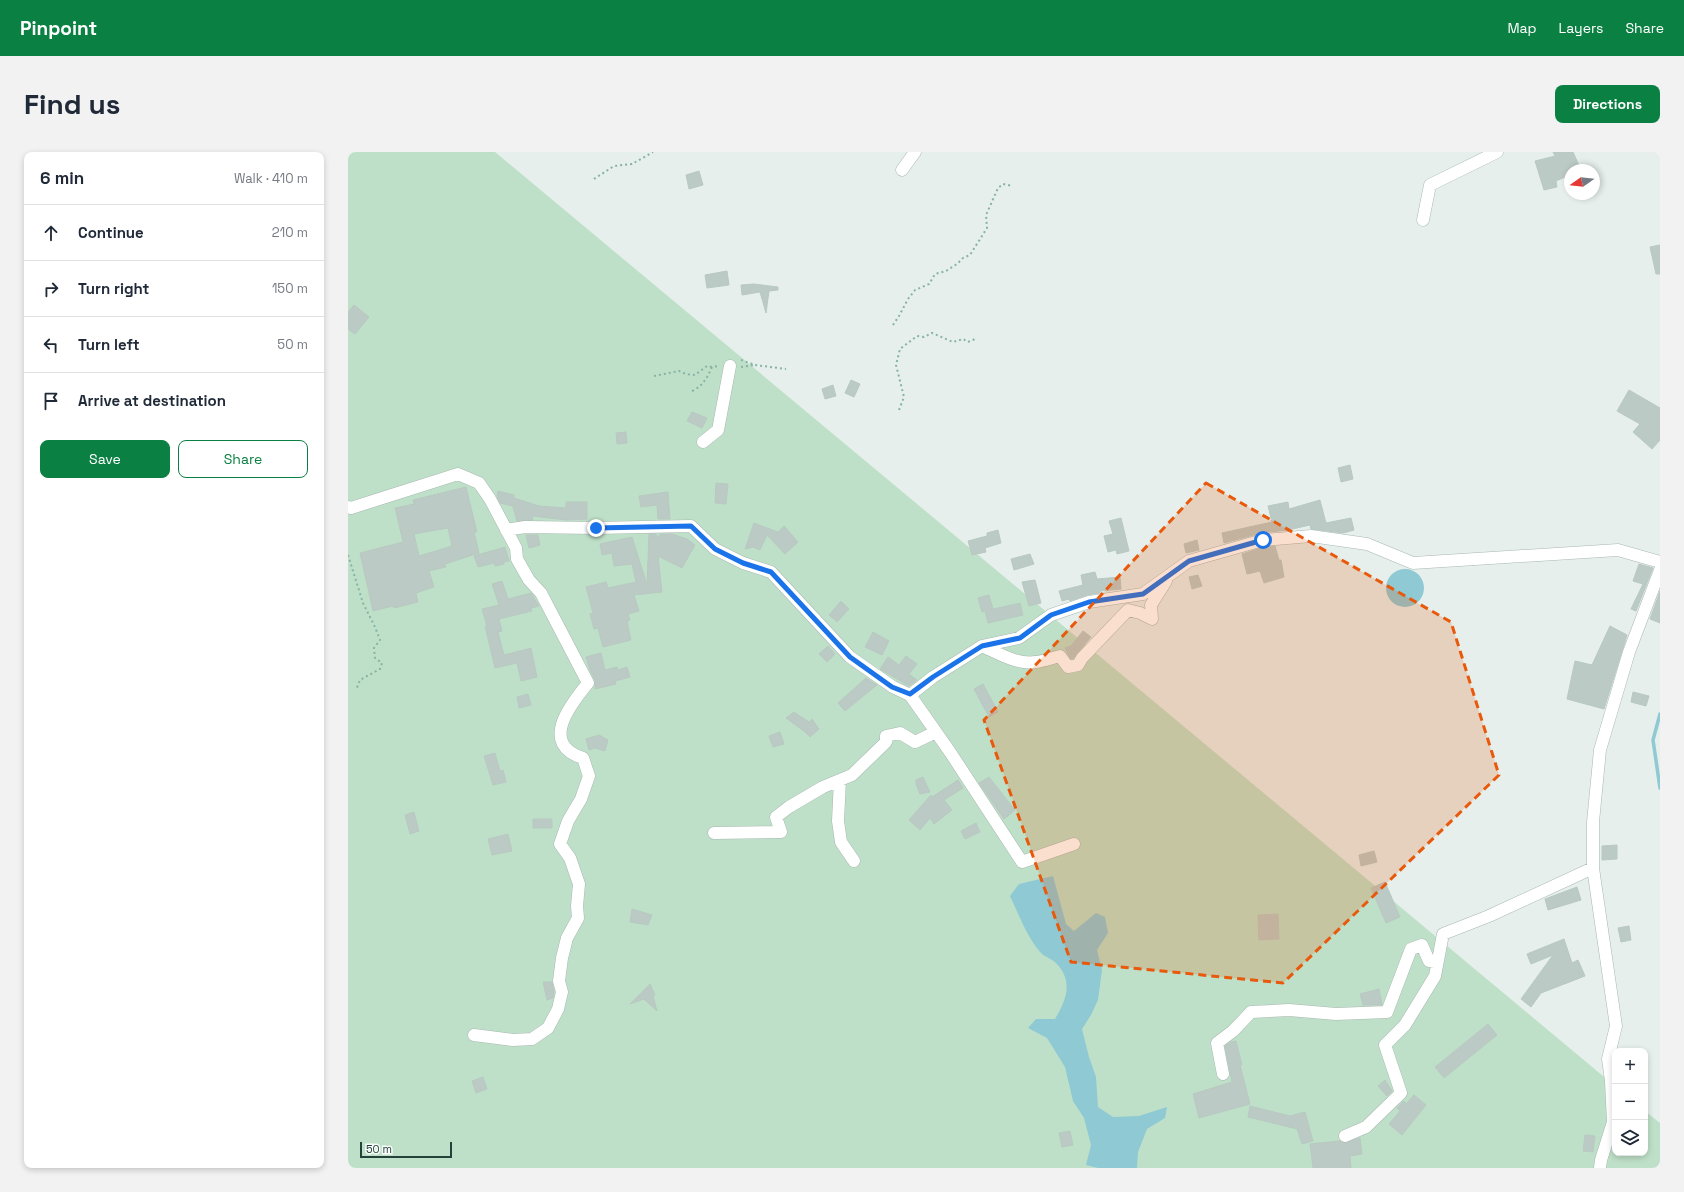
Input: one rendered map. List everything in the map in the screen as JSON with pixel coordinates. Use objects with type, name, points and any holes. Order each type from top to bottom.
[{"type":"street","points":[[902,170],[915,152]]},
{"type":"street","points":[[1423,220],[1430,185],[1497,152]]},
{"type":"street","points":[[703,442],[718,430],[733,362]]},
{"type":"street","points":[[348,507],[351,508],[458,474],[479,483],[490,499],[516,548],[517,559],[529,580],[541,594],[588,682],[564,717],[560,734],[563,746],[572,754],[583,758],[589,776],[581,799],[568,821],[560,844],[570,858],[579,884],[577,906],[578,918],[567,938],[562,958],[559,981],[562,992],[558,1009],[548,1028],[532,1039],[513,1040],[474,1035]]},
{"type":"street","points":[[506,530],[525,527],[596,528],[691,526],[715,549],[743,563],[771,572],[850,657],[892,687],[910,694],[1022,862],[1074,844]]},
{"type":"street","points":[[910,694],[933,677],[982,646],[1020,638],[1051,615],[1089,602],[1143,594],[1189,561],[1263,540],[1310,536],[1367,544],[1413,563],[1618,550],[1660,562]]},
{"type":"street","points":[[1600,1168],[1601,1160],[1613,1122],[1611,1081],[1608,1059],[1616,1026],[1593,868],[1593,822],[1600,750],[1629,652],[1660,570]]},
{"type":"street","points":[[982,646],[1006,657],[1025,662],[1035,662],[1060,656],[1068,667],[1078,665],[1082,658],[1128,610],[1140,613],[1152,619],[1151,605],[1168,576]]},
{"type":"street","points":[[714,833],[781,832],[776,817],[789,807],[823,787],[852,775],[886,742],[886,736],[900,733],[915,742],[936,732]]},
{"type":"street","points":[[840,780],[838,821],[840,842],[854,861]]},
{"type":"street","points":[[1345,1136],[1366,1127],[1401,1093],[1385,1044],[1405,1025],[1435,976],[1443,934],[1489,916],[1593,868]]},
{"type":"street","points":[[1224,1074],[1217,1043],[1233,1031],[1251,1012],[1289,1010],[1336,1014],[1387,1012],[1412,949],[1422,945],[1429,961],[1437,962]]},
{"type":"path","points":[[594,180],[614,166],[632,164],[653,152]]},
{"type":"path","points":[[893,325],[915,290],[929,284],[935,274],[946,271],[970,255],[987,228],[986,215],[998,188],[1003,184],[1013,186]]},
{"type":"path","points":[[899,410],[904,397],[896,365],[900,349],[917,336],[924,337],[932,333],[953,342],[963,338],[968,342],[975,339]]},
{"type":"path","points":[[733,362],[786,369]]},
{"type":"path","points":[[654,376],[679,371],[686,374],[695,375],[703,371],[707,366],[712,368]]},
{"type":"path","points":[[348,555],[363,603],[380,640],[374,648],[375,658],[382,663],[380,669],[360,680],[356,690]]},
{"type":"highlighted area","points":[[1206,483],[1451,622],[1499,775],[1283,983],[1071,962],[984,720]]},
{"type":"green space","points":[[348,152],[495,152],[1612,1083],[1612,1156],[1648,1156],[1648,1113],[1660,1123],[1660,1168],[348,1168]]},
{"type":"water","points":[[1405,569],[1415,572],[1421,578],[1424,588],[1421,598],[1415,604],[1405,607],[1395,604],[1389,598],[1386,588],[1389,578],[1395,572]]},
{"type":"water","points":[[1053,876],[1066,924],[1074,931],[1096,913],[1105,917],[1108,933],[1097,950],[1102,970],[1098,1000],[1082,1029],[1096,1077],[1098,1107],[1113,1117],[1139,1116],[1167,1107],[1165,1118],[1147,1129],[1138,1152],[1137,1168],[1098,1168],[1086,1165],[1091,1145],[1084,1118],[1073,1101],[1065,1067],[1047,1038],[1028,1028],[1036,1019],[1055,1019],[1065,998],[1066,984],[1062,970],[1053,960],[1044,956],[1036,947],[1010,896],[1019,884]]},
{"type":"building","points":[[1553,152],[1573,152],[1578,164],[1564,164],[1564,178],[1556,181],[1557,187],[1544,190],[1535,161],[1555,156]]},
{"type":"building","points":[[699,171],[703,185],[689,189],[686,175]]},
{"type":"building","points":[[1660,245],[1660,274],[1656,274],[1650,247]]},
{"type":"building","points":[[727,271],[729,285],[707,288],[705,275]]},
{"type":"building","points":[[754,284],[778,287],[778,290],[769,291],[766,313],[760,292],[742,295],[741,285]]},
{"type":"building","points":[[354,305],[369,317],[355,334],[348,329],[348,312]]},
{"type":"building","points":[[851,380],[860,384],[854,397],[845,393]]},
{"type":"building","points":[[833,385],[836,396],[825,399],[822,389]]},
{"type":"building","points":[[1629,390],[1660,408],[1660,440],[1652,449],[1633,432],[1640,424],[1617,411]]},
{"type":"building","points":[[692,412],[707,418],[702,428],[687,421]]},
{"type":"building","points":[[626,432],[627,443],[617,444],[616,433]]},
{"type":"building","points":[[1350,465],[1353,479],[1341,482],[1338,468]]},
{"type":"building","points":[[716,483],[728,484],[726,504],[715,503]]},
{"type":"building","points":[[466,487],[477,532],[474,532],[479,553],[445,564],[446,567],[429,571],[434,587],[416,593],[418,602],[373,611],[360,553],[403,542],[395,508],[414,504],[413,500]],"holes":[[[448,528],[452,546],[419,556],[414,534]]]},
{"type":"building","points":[[498,491],[514,495],[514,498],[539,506],[566,508],[566,502],[587,502],[587,519],[566,520],[532,516],[533,520],[517,521],[512,504],[512,506],[500,503],[497,496]]},
{"type":"building","points":[[668,492],[670,519],[658,519],[657,505],[641,507],[639,496]]},
{"type":"building","points":[[1320,500],[1326,523],[1351,518],[1354,530],[1343,533],[1311,529],[1310,525],[1288,530],[1261,533],[1224,543],[1222,533],[1272,522],[1268,506],[1288,502],[1289,509]]},
{"type":"building","points":[[1121,518],[1129,551],[1117,554],[1116,550],[1108,552],[1104,536],[1113,534],[1109,521]]},
{"type":"building","points":[[754,523],[778,532],[784,526],[798,542],[785,554],[767,535],[760,550],[753,547],[745,549]]},
{"type":"building","points":[[998,530],[1001,543],[985,548],[986,552],[972,555],[968,541],[987,536],[987,533]]},
{"type":"building","points":[[649,534],[656,534],[656,536],[660,536],[660,534],[672,534],[687,539],[695,545],[682,568],[658,556],[662,592],[634,595],[639,611],[628,614],[630,620],[627,621],[631,640],[603,647],[598,628],[594,629],[590,614],[593,613],[586,587],[606,582],[608,588],[636,582],[632,564],[614,566],[612,553],[602,555],[600,544],[632,537],[647,585]]},
{"type":"building","points":[[526,535],[538,535],[540,545],[529,548]]},
{"type":"building","points":[[1197,540],[1199,550],[1186,553],[1184,544]]},
{"type":"building","points":[[1275,546],[1279,560],[1281,560],[1284,577],[1264,583],[1260,571],[1247,574],[1242,554],[1264,547]]},
{"type":"building","points":[[505,547],[509,561],[495,566],[494,563],[478,567],[474,556]]},
{"type":"building","points":[[1030,554],[1034,564],[1014,570],[1011,559]]},
{"type":"building","points":[[1639,564],[1653,568],[1636,611],[1631,609],[1643,584],[1633,581]]},
{"type":"building","points":[[1095,572],[1097,579],[1120,577],[1121,589],[1100,591],[1100,593],[1087,595],[1070,601],[1069,599],[1062,601],[1059,591],[1083,585],[1081,575]]},
{"type":"building","points":[[1198,575],[1202,586],[1192,589],[1189,577]]},
{"type":"building","points":[[1035,580],[1041,603],[1029,606],[1022,582]]},
{"type":"building","points":[[502,581],[508,599],[531,593],[539,606],[531,608],[532,611],[499,619],[502,631],[498,632],[504,655],[531,648],[537,677],[521,681],[517,663],[495,668],[485,626],[487,626],[482,609],[499,605],[492,584]]},
{"type":"building","points":[[1660,591],[1660,623],[1650,619]]},
{"type":"building","points":[[989,595],[993,609],[989,610],[1020,603],[1023,615],[988,623],[985,611],[982,612],[978,598]]},
{"type":"building","points":[[841,601],[849,609],[837,622],[829,615]]},
{"type":"building","points":[[1610,626],[1627,635],[1604,709],[1567,699],[1575,661],[1592,665]]},
{"type":"building","points":[[1083,631],[1091,637],[1071,659],[1065,648],[1071,646]]},
{"type":"building","points":[[873,632],[889,641],[882,655],[865,647]]},
{"type":"building","points":[[828,646],[835,654],[827,662],[819,654]]},
{"type":"building","points":[[601,653],[605,670],[617,667],[618,670],[627,667],[630,677],[615,681],[616,684],[595,689],[595,680],[586,657]]},
{"type":"building","points":[[906,656],[917,664],[909,674],[917,680],[909,686],[880,669],[888,657],[899,665]]},
{"type":"building","points":[[866,678],[877,685],[845,711],[838,703]]},
{"type":"building","points":[[983,684],[998,712],[989,717],[974,689]]},
{"type":"building","points":[[1633,692],[1649,696],[1646,706],[1631,702]]},
{"type":"building","points":[[528,694],[531,705],[519,708],[517,697]]},
{"type":"building","points":[[794,712],[809,722],[812,719],[819,729],[810,737],[786,718]]},
{"type":"building","points":[[780,732],[784,744],[773,747],[769,736]]},
{"type":"building","points":[[599,735],[608,740],[605,751],[595,748],[589,750],[586,739]]},
{"type":"building","points":[[495,753],[500,771],[503,770],[506,782],[493,785],[484,756]]},
{"type":"building","points":[[923,777],[930,792],[920,794],[916,780]]},
{"type":"building","points":[[989,777],[1015,810],[1004,819],[979,783]]},
{"type":"building","points":[[958,780],[963,788],[944,800],[952,810],[934,824],[930,818],[920,830],[909,820],[931,795],[932,797]]},
{"type":"building","points":[[414,812],[419,831],[410,834],[405,815]]},
{"type":"building","points":[[533,819],[552,819],[552,828],[533,828]]},
{"type":"building","points":[[976,823],[980,832],[965,839],[961,831]]},
{"type":"building","points":[[508,834],[512,851],[492,855],[488,839]]},
{"type":"building","points":[[1617,845],[1617,859],[1602,860],[1602,846]]},
{"type":"building","points":[[1374,851],[1377,862],[1361,866],[1359,855]]},
{"type":"building","points":[[1385,882],[1400,917],[1386,923],[1371,888]]},
{"type":"building","points":[[1577,887],[1581,900],[1548,910],[1545,899]]},
{"type":"building","points":[[632,909],[652,915],[648,925],[630,922]]},
{"type":"building","points":[[1278,914],[1279,939],[1259,940],[1258,915]]},
{"type":"building","points":[[1629,926],[1631,940],[1621,942],[1618,928]]},
{"type":"building","points":[[1564,939],[1572,963],[1578,960],[1585,976],[1541,993],[1531,1007],[1521,999],[1553,955],[1531,964],[1527,954]]},
{"type":"building","points":[[543,982],[552,982],[554,992],[553,998],[547,1000]]},
{"type":"building","points":[[650,984],[655,995],[653,996],[657,1011],[644,999],[630,1004]]},
{"type":"building","points":[[1379,989],[1382,1005],[1363,1005],[1360,994]]},
{"type":"building","points":[[1488,1024],[1497,1035],[1444,1078],[1435,1067]]},
{"type":"building","points":[[1236,1041],[1242,1065],[1240,1065],[1250,1104],[1199,1118],[1193,1094],[1232,1082],[1225,1046]]},
{"type":"building","points":[[483,1077],[487,1089],[476,1093],[472,1081]]},
{"type":"building","points":[[1385,1080],[1392,1091],[1387,1096],[1378,1086]]},
{"type":"building","points":[[1414,1095],[1426,1105],[1402,1135],[1389,1124],[1400,1111],[1397,1108],[1404,1101],[1406,1104]]},
{"type":"building","points":[[1250,1106],[1290,1116],[1305,1112],[1313,1141],[1302,1144],[1297,1129],[1248,1117]]},
{"type":"building","points":[[1070,1131],[1073,1145],[1062,1147],[1059,1133]]},
{"type":"building","points":[[1585,1135],[1595,1136],[1593,1152],[1583,1151]]},
{"type":"building","points":[[1360,1138],[1362,1154],[1350,1156],[1351,1168],[1313,1168],[1310,1144],[1340,1141],[1344,1143]]},
{"type":"waterway","points":[[1660,714],[1653,740],[1660,788]]},
{"type":"route","points":[[596,528],[663,525],[691,526],[715,549],[743,563],[771,572],[850,657],[892,687],[910,694],[933,677],[982,646],[1020,638],[1051,615],[1089,602],[1143,594],[1189,561],[1263,540]]}]
